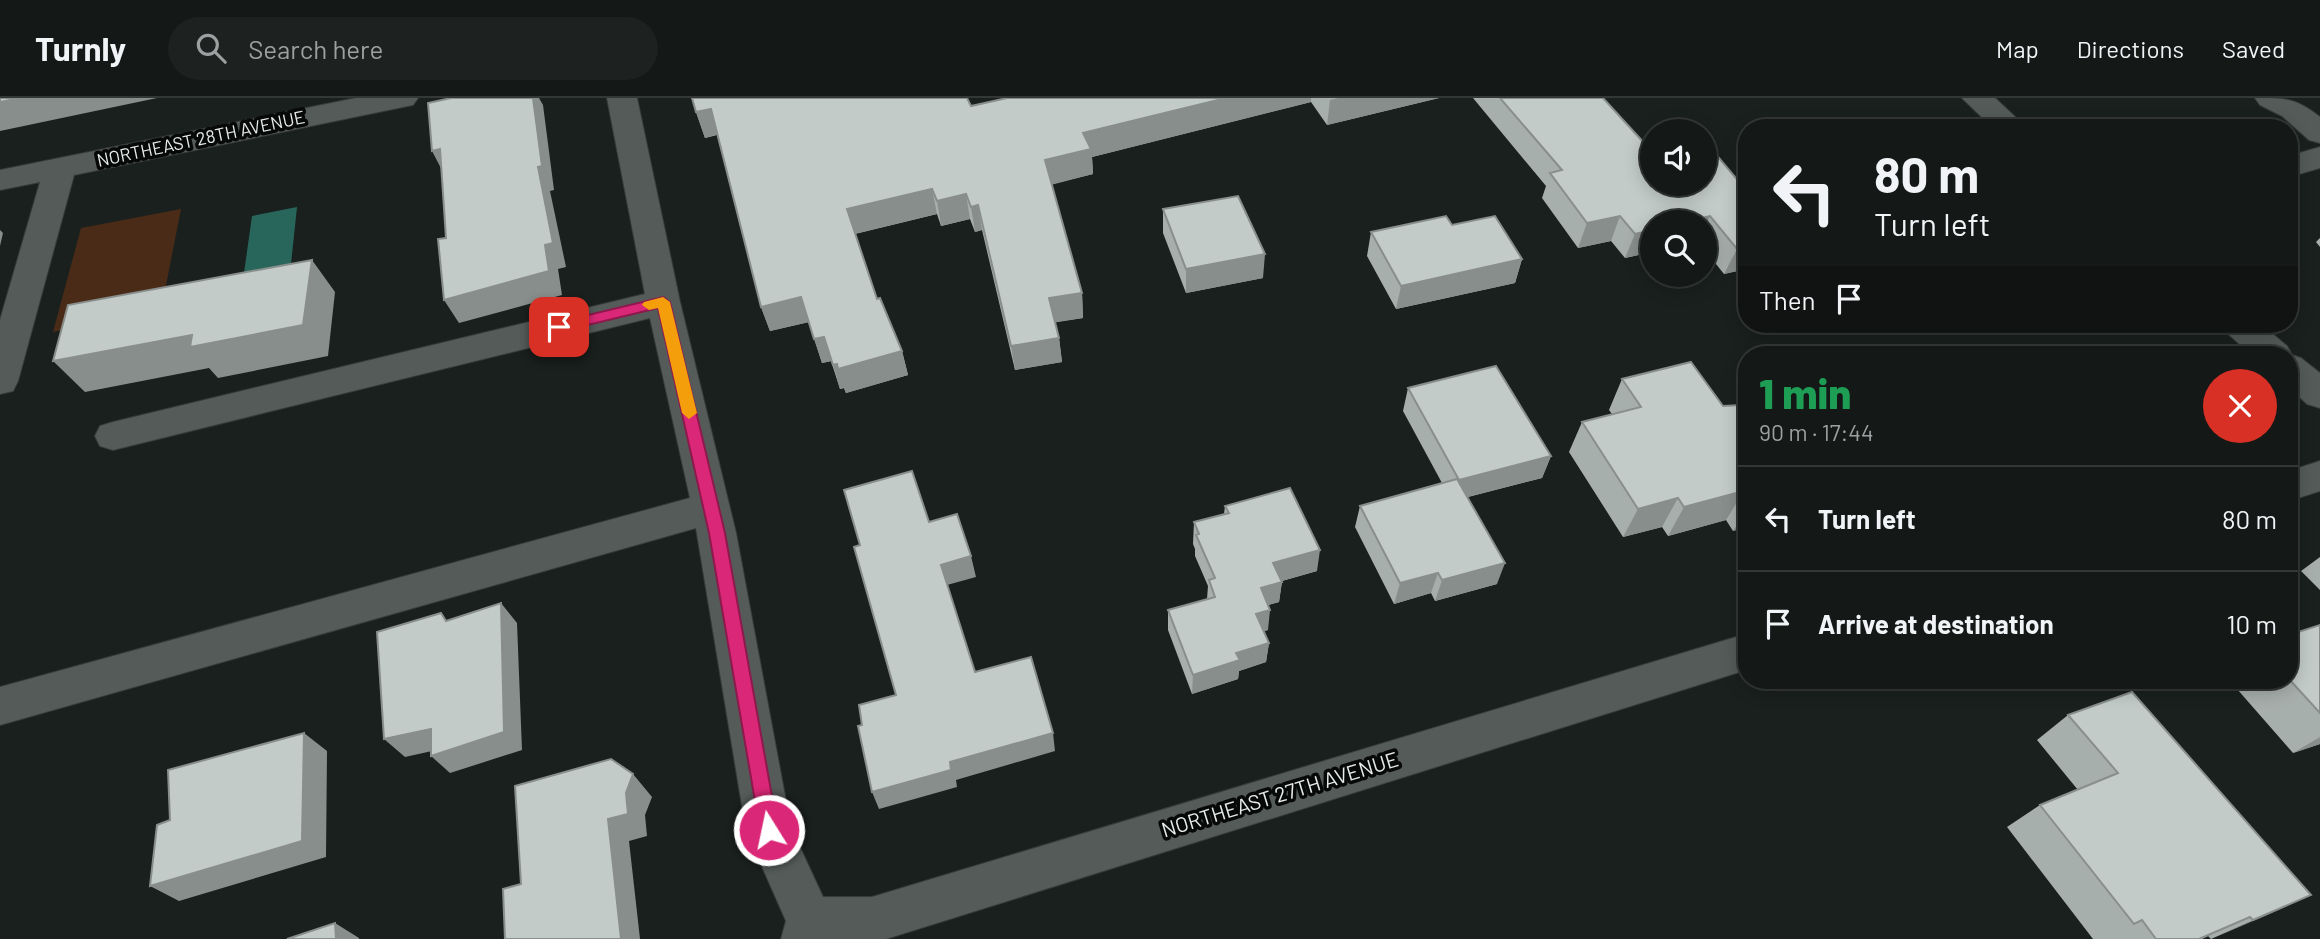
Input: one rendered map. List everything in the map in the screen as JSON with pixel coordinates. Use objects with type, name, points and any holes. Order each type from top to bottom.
[{"type":"street","name":"NORTHEAST 28TH AVENUE","points":[[0,180],[403,98]]},
{"type":"street","points":[[622,98],[663,302],[711,508],[769,830],[808,930]]},
{"type":"street","points":[[1977,98],[2002,119]]},
{"type":"street","points":[[2270,98],[2293,109],[2320,133]]},
{"type":"street","points":[[2298,164],[2320,157]]},
{"type":"street","points":[[0,381],[60,168]]},
{"type":"street","points":[[113,436],[663,302]]},
{"type":"street","points":[[2249,333],[2265,346]]},
{"type":"street","points":[[2298,375],[2320,394]]},
{"type":"street","points":[[2298,483],[2320,476]]},
{"type":"street","points":[[0,706],[711,508]]},
{"type":"street","name":"NORTHEAST 27TH AVENUE","points":[[808,930],[872,920],[1738,654]]},
{"type":"shaded area","points":[[297,207],[291,264],[244,273],[252,216]]},
{"type":"shaded area","points":[[181,209],[161,311],[53,332],[81,228]]},
{"type":"building","points":[[0,98],[20,98],[0,102]]},
{"type":"building","points":[[451,98],[533,98],[542,166],[538,167],[553,243],[545,245],[549,271],[444,300],[438,239],[446,238],[440,149],[432,151],[428,103]]},
{"type":"building","points":[[692,98],[967,98],[971,106],[1007,98],[1226,98],[1083,133],[1091,149],[1045,160],[1082,293],[1049,298],[1059,338],[1011,346],[978,205],[971,207],[966,194],[937,201],[932,189],[847,209],[877,299],[880,298],[902,351],[838,369],[837,364],[833,365],[824,337],[814,339],[801,297],[761,307],[711,109],[696,112]]},
{"type":"building","points":[[1500,98],[1603,98],[1640,138],[1640,196],[1717,196],[1717,155],[1738,180],[1738,249],[1717,225],[1717,210],[1640,210],[1640,233],[1635,234],[1620,216],[1587,223],[1550,173],[1562,170]]},
{"type":"building","points":[[1238,196],[1265,254],[1186,269],[1163,209]]},
{"type":"building","points":[[1446,216],[1452,225],[1495,216],[1522,259],[1401,286],[1371,232]]},
{"type":"building","points":[[312,260],[303,325],[190,347],[192,335],[53,361],[68,305]]},
{"type":"building","points":[[1691,362],[1723,406],[1738,405],[1738,493],[1684,507],[1678,498],[1638,509],[1582,422],[1641,407],[1622,379]]},
{"type":"building","points":[[1496,366],[1551,456],[1459,480],[1408,388]]},
{"type":"building","points":[[912,471],[929,522],[957,514],[971,556],[941,565],[975,672],[1031,657],[1053,733],[950,762],[951,770],[872,792],[858,726],[862,725],[859,705],[896,695],[854,547],[860,545],[844,490]]},
{"type":"building","points":[[1457,479],[1505,563],[1442,580],[1438,573],[1400,583],[1360,506]]},
{"type":"building","points":[[1290,488],[1320,550],[1273,563],[1282,582],[1261,588],[1270,610],[1256,614],[1269,643],[1236,653],[1240,660],[1193,675],[1168,610],[1215,597],[1209,580],[1215,578],[1196,535],[1199,534],[1194,522],[1229,513],[1225,506]]},
{"type":"building","points":[[501,603],[504,732],[431,756],[431,729],[384,739],[377,632],[441,613],[446,621]]},
{"type":"building","points":[[2320,625],[2320,713],[2298,689],[2298,632]]},
{"type":"building","points":[[2132,692],[2311,895],[2199,939],[2156,939],[2142,920],[2134,924],[2040,805],[2118,773],[2068,715]]},
{"type":"building","points":[[304,733],[302,841],[150,886],[157,825],[170,820],[168,770]]},
{"type":"building","points":[[611,759],[633,774],[626,793],[628,814],[608,819],[621,939],[505,939],[503,889],[521,884],[515,786]]},
{"type":"building","points":[[335,923],[336,939],[287,939]]},
{"type":"slow traffic","points":[[649,305],[663,302],[689,413]]},
{"type":"route","points":[[559,327],[663,302],[717,533],[769,830]]}]
